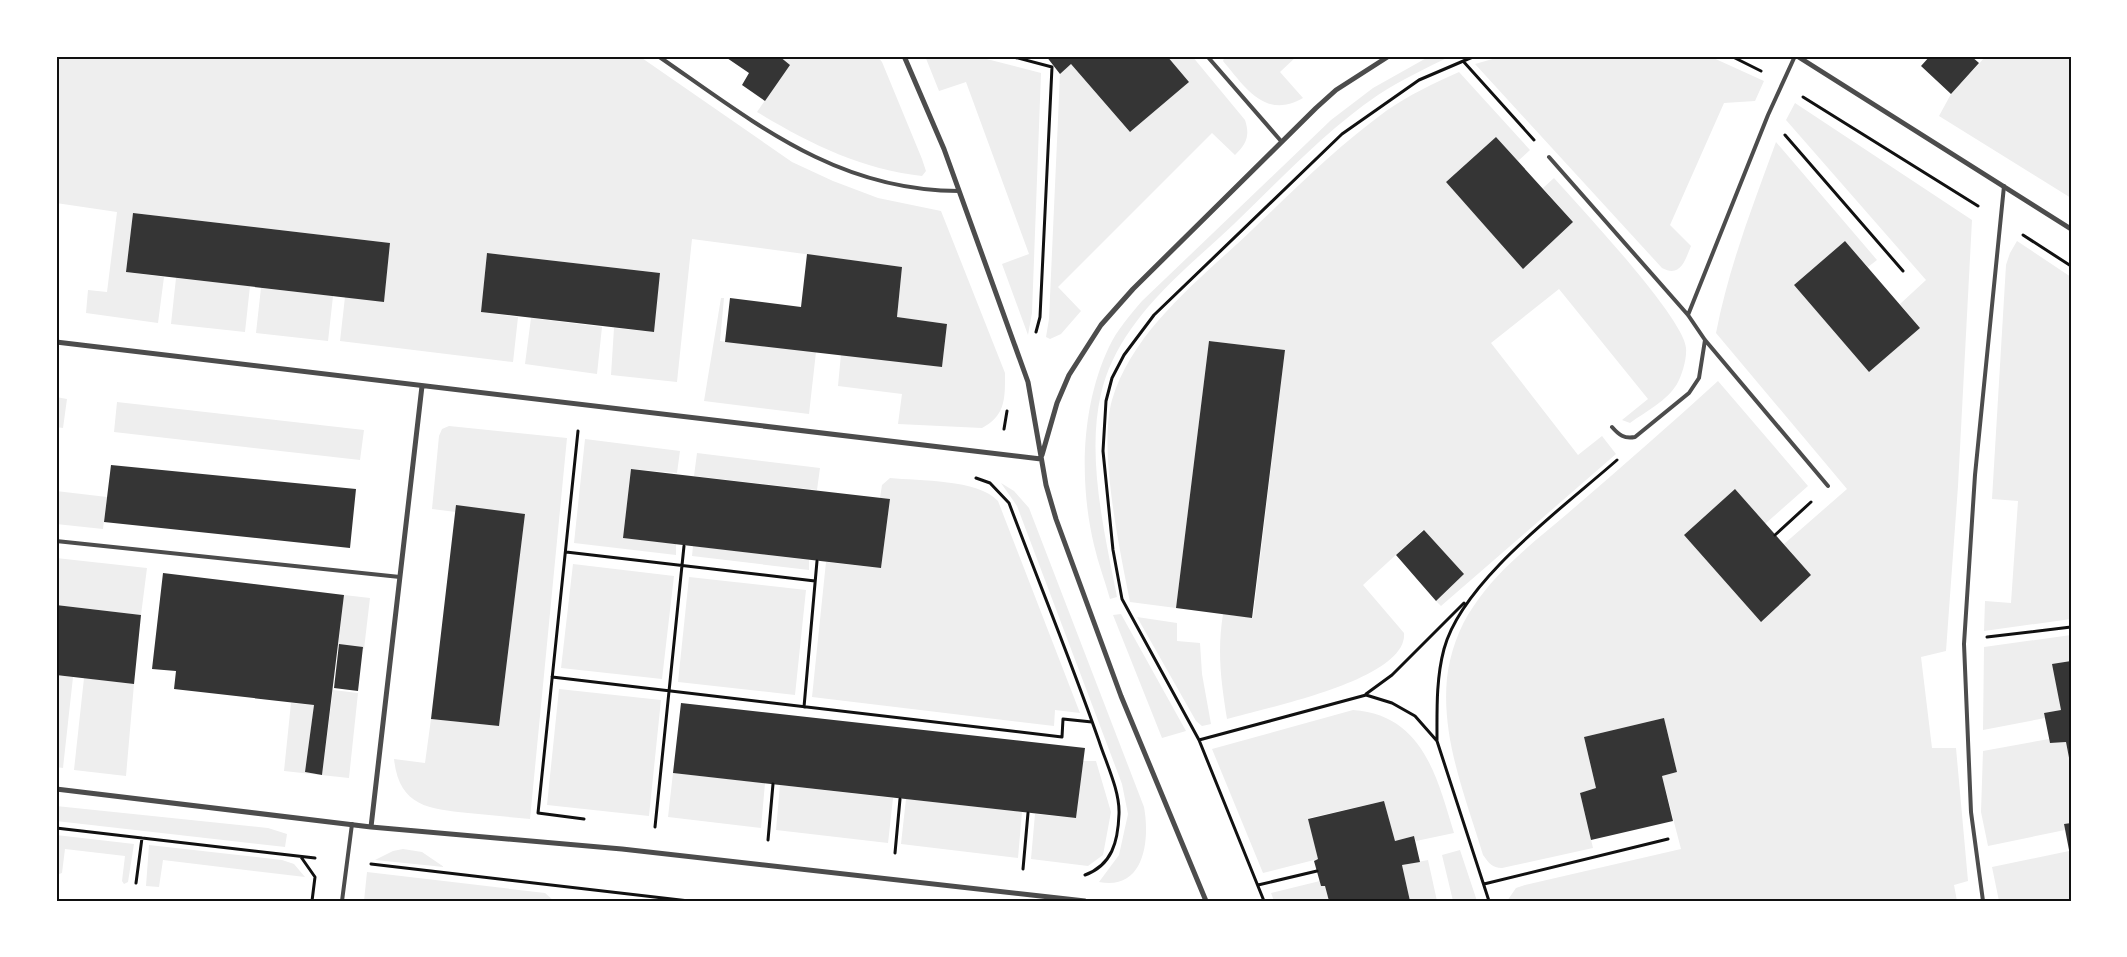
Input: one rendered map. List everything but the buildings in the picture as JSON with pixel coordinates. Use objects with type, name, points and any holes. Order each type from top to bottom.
[{"type":"street","points":[[904,56],[931,117],[1024,371],[1036,417],[1046,486],[1056,519],[1118,686],[1206,901]]},
{"type":"street","points":[[1041,459],[1055,411],[1069,375],[1101,324],[1281,141],[1336,90],[1389,56]]},
{"type":"street","points":[[1796,56],[2071,229]]},
{"type":"street","points":[[56,342],[1041,459]]},
{"type":"street","points":[[371,826],[422,386]]},
{"type":"street","points":[[56,789],[352,824],[622,849],[1085,901]]},
{"type":"lane","points":[[658,56],[791,147],[836,167],[870,179],[918,190],[959,191]]},
{"type":"lane","points":[[1207,56],[1281,141]]},
{"type":"lane","points":[[1688,315],[1768,114],[1796,56]]},
{"type":"lane","points":[[1549,157],[1688,315],[1705,340],[1828,486]]},
{"type":"lane","points":[[1983,901],[1971,812],[1964,644],[1975,475],[2004,186]]},
{"type":"lane","points":[[1612,427],[1619,434],[1627,438],[1635,437],[1689,393],[1699,378],[1705,340]]},
{"type":"lane","points":[[56,540],[400,577]]},
{"type":"lane","points":[[342,901],[352,824]]},
{"type":"path","points":[[1010,56],[1053,66],[1040,318],[1024,371]]},
{"type":"path","points":[[1264,901],[1199,740],[1122,599],[1113,550],[1103,451],[1103,422],[1112,378],[1124,355],[1154,315],[1342,134],[1419,80],[1475,56]]},
{"type":"path","points":[[1730,56],[1782,84],[2071,266]]},
{"type":"path","points":[[1463,60],[1549,157]]},
{"type":"path","points":[[1768,114],[1903,271]]},
{"type":"path","points":[[568,430],[588,432]]},
{"type":"path","points":[[578,431],[538,814],[587,819]]},
{"type":"path","points":[[1199,740],[1366,695],[1392,675],[1503,561],[1622,456],[1627,438]]},
{"type":"path","points":[[973,476],[990,483],[1009,503],[1092,722],[1114,788],[1119,813],[1112,853],[1099,870],[1085,875],[1076,874]]},
{"type":"path","points":[[1775,535],[1828,486]]},
{"type":"path","points":[[655,827],[684,546]]},
{"type":"path","points":[[566,552],[815,581]]},
{"type":"path","points":[[804,707],[817,561]]},
{"type":"path","points":[[1467,600],[1444,647],[1439,676],[1437,741],[1489,901]]},
{"type":"path","points":[[1984,638],[2071,627]]},
{"type":"path","points":[[552,677],[1062,737],[1063,719],[1092,722]]},
{"type":"path","points":[[1366,695],[1392,703],[1415,716],[1437,741]]},
{"type":"path","points":[[768,840],[773,784]]},
{"type":"path","points":[[895,853],[900,799]]},
{"type":"path","points":[[1023,868],[1028,813]]},
{"type":"path","points":[[645,826],[664,828]]},
{"type":"path","points":[[56,828],[315,858]]},
{"type":"path","points":[[136,883],[142,838]]},
{"type":"path","points":[[758,839],[778,841]]},
{"type":"path","points":[[1484,884],[1668,839]]},
{"type":"path","points":[[885,852],[905,854]]},
{"type":"path","points":[[301,856],[315,877],[312,901]]},
{"type":"path","points":[[372,864],[690,901]]},
{"type":"path","points":[[1013,867],[1032,870]]},
{"type":"path","points":[[1258,885],[1317,871]]},
{"type":"shaded area","points":[[56,56],[639,56],[792,162],[833,181],[878,198],[941,211],[1005,373],[1004,398],[1000,411],[990,423],[982,428],[898,424],[902,394],[838,386],[841,354],[942,367],[947,324],[897,317],[902,267],[692,239],[677,382],[611,375],[614,328],[653,332],[660,273],[487,253],[481,312],[518,317],[513,362],[340,341],[345,297],[384,301],[390,243],[133,213],[126,272],[164,277],[158,323],[86,313],[88,290],[107,292],[117,212],[56,203]]},
{"type":"shaded area","points":[[779,56],[877,56],[882,62],[922,159],[926,171],[922,176],[878,168],[836,153],[797,135],[757,112],[789,65]]},
{"type":"shaded area","points":[[925,56],[975,56],[1041,73],[1032,313],[1028,335],[1002,264],[1029,254],[966,82],[939,91]]},
{"type":"shaded area","points":[[1167,56],[1192,56],[1245,120],[1247,135],[1245,143],[1235,155],[1212,133],[1058,287],[1081,311],[1061,334],[1050,339],[1046,337],[1049,319],[1060,74],[1071,64],[1130,132],[1189,82]]},
{"type":"shaded area","points":[[1225,56],[1297,56],[1280,72],[1303,98],[1290,104],[1278,105],[1267,103],[1248,90],[1239,81],[1223,61]]},
{"type":"shaded area","points":[[1430,56],[1451,56],[1378,95],[1321,140],[1166,287],[1121,344],[1103,385],[1097,418],[1095,444],[1099,496],[1117,597],[1110,599],[1089,521],[1086,496],[1085,444],[1093,394],[1100,370],[1112,341],[1142,301],[1331,120],[1373,88]]},
{"type":"shaded area","points":[[1503,56],[1709,56],[1764,81],[1755,101],[1724,103],[1670,225],[1691,246],[1684,262],[1678,269],[1674,271],[1662,268],[1475,64]]},
{"type":"shaded area","points":[[1986,56],[2071,56],[2071,198],[1939,116],[1951,94]]},
{"type":"shaded area","points":[[1459,72],[1530,150],[1518,161],[1496,137],[1446,182],[1523,268],[1573,222],[1543,188],[1554,178],[1629,262],[1668,313],[1681,333],[1686,348],[1682,372],[1673,390],[1662,401],[1630,423],[1622,420],[1648,399],[1559,289],[1491,343],[1578,455],[1602,436],[1616,454],[1441,606],[1436,601],[1463,574],[1423,530],[1363,585],[1404,633],[1399,650],[1383,665],[1360,678],[1331,690],[1227,719],[1220,666],[1223,614],[1253,618],[1285,350],[1209,341],[1176,608],[1130,602],[1116,529],[1109,472],[1108,421],[1112,400],[1122,374],[1136,350],[1171,306],[1192,286],[1368,124],[1404,100]]},
{"type":"shaded area","points":[[1795,103],[1972,220],[1958,486],[1946,651],[1921,657],[1932,748],[1956,748],[1968,881],[1954,885],[1957,901],[1507,901],[1516,888],[1525,885],[1681,849],[1662,776],[1677,772],[1664,718],[1584,737],[1596,788],[1580,793],[1593,848],[1502,868],[1491,864],[1483,855],[1456,768],[1451,746],[1446,701],[1448,669],[1463,623],[1493,581],[1517,557],[1718,381],[1808,486],[1765,524],[1734,490],[1684,535],[1760,621],[1811,575],[1784,544],[1847,489],[1716,333],[1721,308],[1750,212],[1776,142],[1877,260],[1868,267],[1845,241],[1794,285],[1869,372],[1920,328],[1900,304],[1926,280],[1786,120]]},
{"type":"shaded area","points":[[2017,241],[2071,277],[2071,619],[1984,631],[1985,601],[2011,603],[2018,501],[1992,499],[2006,265]]},
{"type":"shaded area","points":[[176,278],[250,286],[245,332],[171,324]]},
{"type":"shaded area","points":[[261,288],[333,296],[328,341],[256,333]]},
{"type":"shaded area","points":[[721,298],[724,298],[720,341],[816,352],[809,414],[704,401]]},
{"type":"shaded area","points":[[531,318],[602,327],[597,374],[525,364]]},
{"type":"shaded area","points":[[56,397],[67,399],[63,428],[56,427]]},
{"type":"shaded area","points":[[117,402],[364,430],[360,460],[114,432]]},
{"type":"shaded area","points":[[449,426],[567,438],[530,819],[428,807],[409,796],[402,787],[397,775],[394,759],[425,763],[431,719],[499,726],[525,514],[457,506],[456,512],[432,509],[439,436],[442,429]]},
{"type":"shaded area","points":[[585,439],[680,451],[677,473],[631,469],[623,538],[676,544],[676,555],[574,543]]},
{"type":"shaded area","points":[[697,453],[820,468],[817,490],[694,476]]},
{"type":"shaded area","points":[[890,478],[963,485],[989,494],[998,501],[1080,713],[1055,710],[1054,726],[812,697],[826,562],[881,568],[890,499],[880,498],[882,485]]},
{"type":"shaded area","points":[[1001,483],[1014,491],[1029,508],[1144,807],[1146,833],[1145,847],[1141,860],[1135,871],[1126,879],[1114,883],[1099,882],[1119,855],[1128,814],[1122,784],[1017,506]]},
{"type":"shaded area","points":[[56,491],[107,497],[103,529],[56,524]]},
{"type":"shaded area","points":[[693,546],[809,560],[809,570],[692,556]]},
{"type":"shaded area","points":[[56,558],[147,568],[141,615],[56,605]]},
{"type":"shaded area","points":[[573,564],[674,576],[662,679],[561,668]]},
{"type":"shaded area","points":[[689,577],[806,590],[795,695],[678,682]]},
{"type":"shaded area","points":[[344,595],[370,598],[364,649],[338,646]]},
{"type":"shaded area","points":[[1121,614],[1186,731],[1162,738],[1113,615]]},
{"type":"shaded area","points":[[1137,617],[1177,623],[1177,641],[1200,643],[1202,674],[1211,724],[1202,726],[1196,721]]},
{"type":"shaded area","points":[[2071,635],[2071,661],[2053,664],[2061,710],[2044,713],[2045,718],[1983,730],[1984,647]]},
{"type":"shaded area","points":[[56,675],[73,677],[63,768],[56,767]]},
{"type":"shaded area","points":[[84,678],[134,684],[126,776],[74,770]]},
{"type":"shaded area","points":[[559,689],[661,700],[649,816],[547,805]]},
{"type":"shaded area","points":[[333,690],[358,693],[349,778],[284,771],[291,703],[314,705],[305,772],[322,775]]},
{"type":"shaded area","points":[[1353,710],[1377,714],[1396,723],[1411,736],[1423,752],[1433,771],[1454,833],[1416,841],[1414,836],[1395,841],[1384,801],[1309,818],[1318,859],[1263,873],[1212,749]]},
{"type":"shaded area","points":[[2049,739],[2050,743],[2066,742],[2071,768],[2071,823],[2064,824],[2065,830],[1988,846],[1981,812],[1983,751]]},
{"type":"shaded area","points":[[1083,761],[1096,761],[1111,812],[1103,855],[1088,866],[1031,859],[1035,814],[1076,818]]},
{"type":"shaded area","points":[[673,773],[765,783],[761,828],[668,817]]},
{"type":"shaded area","points":[[780,785],[893,798],[888,843],[776,830]]},
{"type":"shaded area","points":[[906,799],[1022,812],[1018,858],[901,844]]},
{"type":"shaded area","points":[[56,806],[268,828],[287,834],[285,847],[56,821]]},
{"type":"shaded area","points":[[56,835],[134,844],[128,882],[124,884],[122,881],[125,856],[65,849],[62,873],[56,875]]},
{"type":"shaded area","points":[[149,845],[282,860],[294,864],[305,877],[163,860],[159,887],[146,886]]},
{"type":"shaded area","points":[[403,849],[422,852],[444,867],[375,860],[393,851]]},
{"type":"shaded area","points":[[1460,850],[1477,901],[1453,901],[1442,855]]},
{"type":"shaded area","points":[[2069,851],[2071,901],[1999,901],[1992,867]]},
{"type":"shaded area","points":[[1428,860],[1437,901],[1410,901],[1402,865]]},
{"type":"shaded area","points":[[367,872],[545,893],[554,901],[364,901]]},
{"type":"shaded area","points":[[1320,881],[1321,886],[1325,886],[1329,901],[1274,901],[1271,893]]}]
